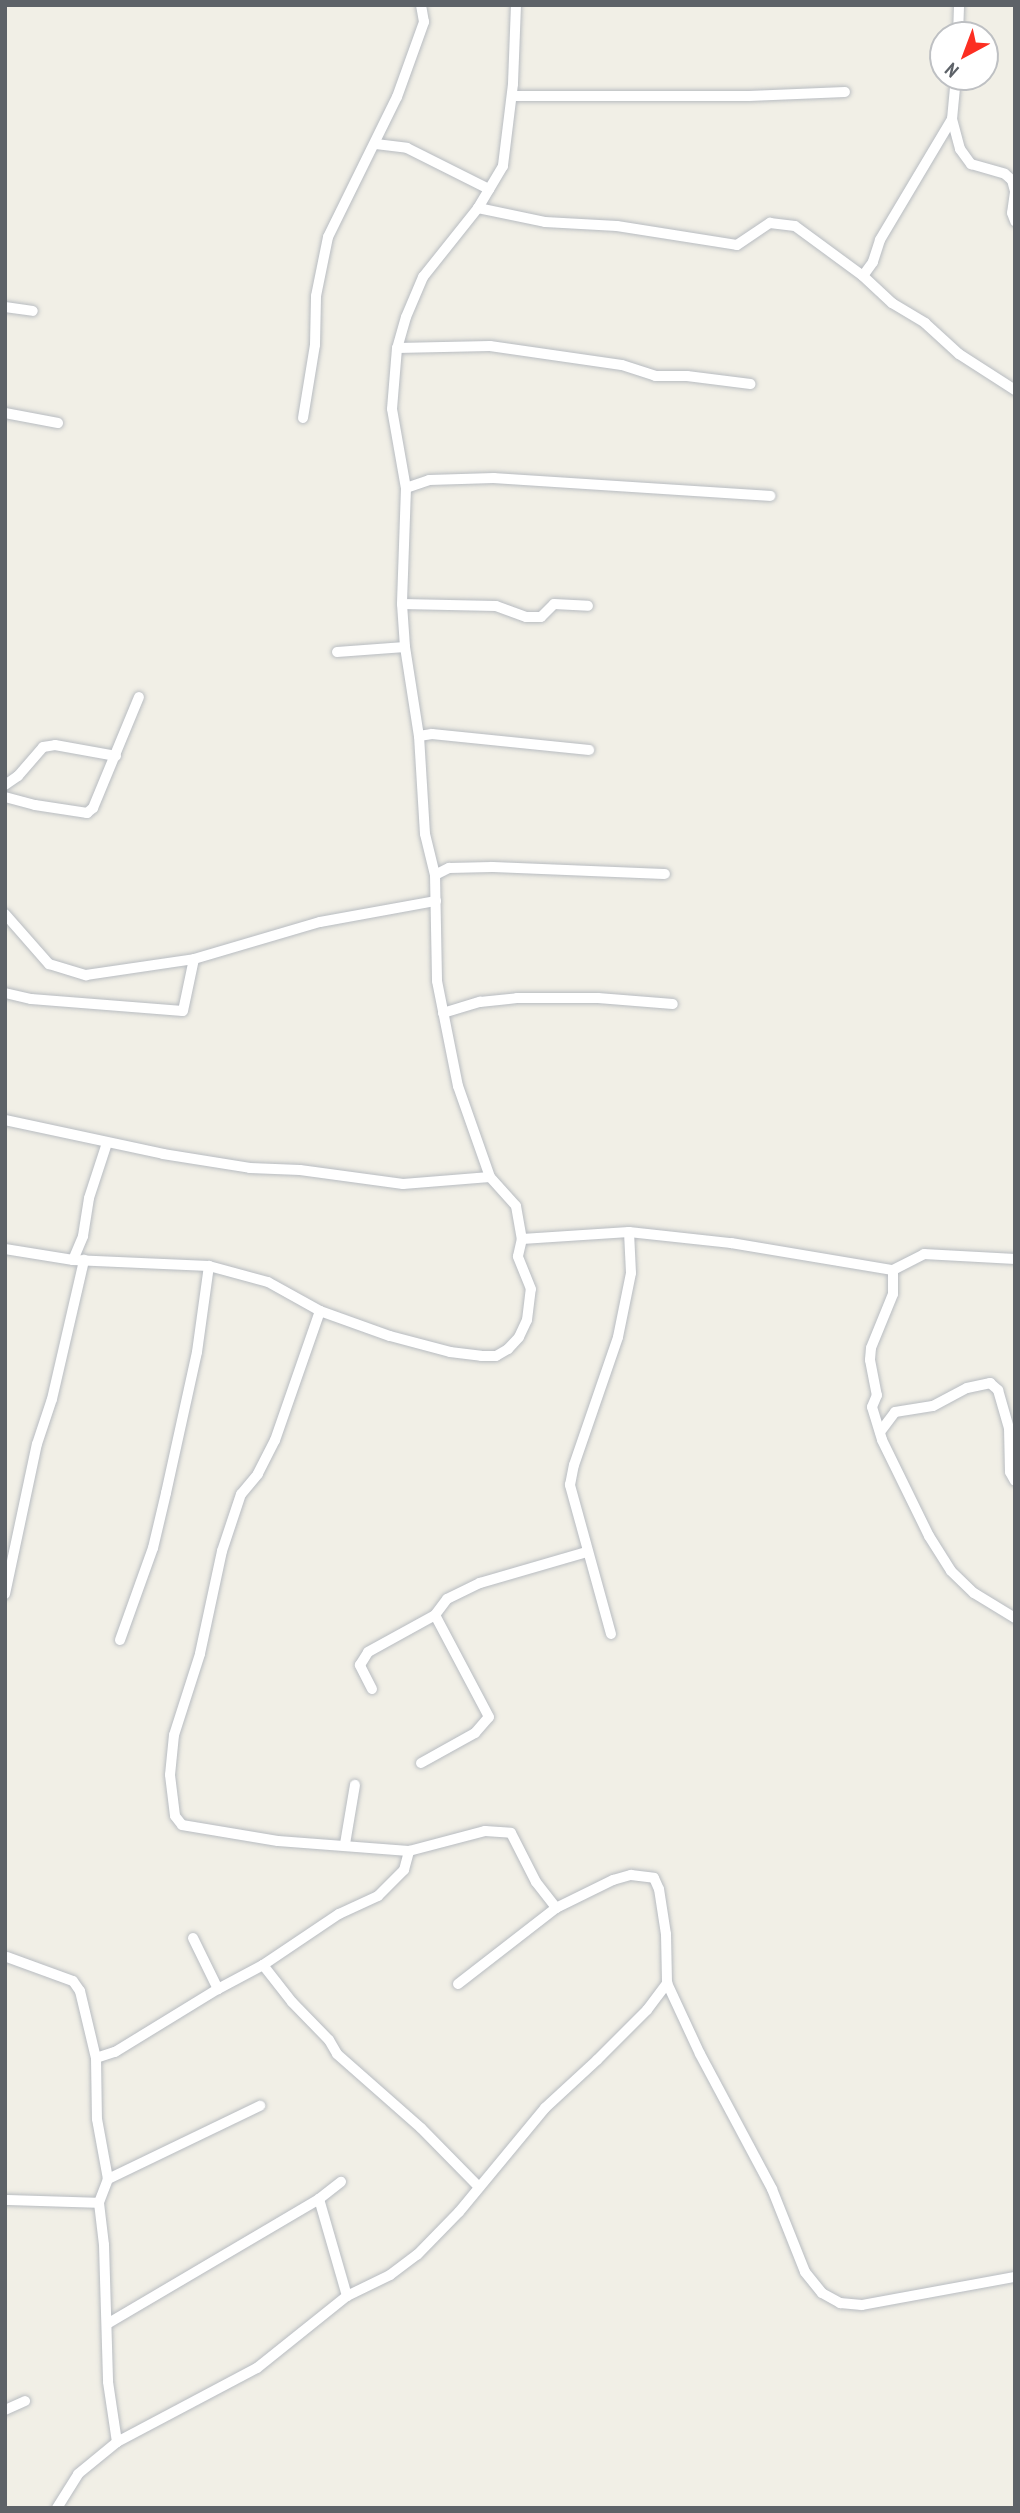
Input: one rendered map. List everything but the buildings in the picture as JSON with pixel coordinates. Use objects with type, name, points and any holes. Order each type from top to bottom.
[{"type":"street","points":[[303,418],[315,345],[316,296],[328,237],[376,144],[419,41],[424,22],[421,5]]},
{"type":"street","points":[[5,1249],[79,1260],[209,1266],[268,1282],[320,1311],[450,1352],[496,1356],[519,1337],[527,1320],[531,1289],[518,1256],[522,1239],[516,1206],[490,1177],[458,1086],[438,981],[435,875],[425,834],[419,736],[405,647],[402,604],[406,488],[392,409],[397,348],[406,317],[424,277],[478,208],[503,166],[512,96],[516,5]]},
{"type":"street","points":[[955,91],[952,119],[954,136],[967,161],[1006,174],[1012,180],[1015,192],[1012,213],[1015,221]]},
{"type":"street","points":[[512,96],[749,96],[845,92]]},
{"type":"street","points":[[863,276],[873,262],[880,240],[952,119]]},
{"type":"street","points":[[376,144],[407,148],[489,189]]},
{"type":"street","points":[[478,208],[545,222],[617,226],[737,245],[770,223],[795,226],[863,276],[892,303],[925,323],[958,354],[1015,390]]},
{"type":"street","points":[[5,307],[33,311]]},
{"type":"street","points":[[397,348],[490,346],[622,365],[655,376],[687,376],[750,384]]},
{"type":"street","points":[[5,413],[58,423]]},
{"type":"street","points":[[406,488],[429,480],[494,478],[771,496]]},
{"type":"street","points":[[402,604],[496,606],[526,617],[541,617],[554,604],[588,606]]},
{"type":"street","points":[[337,652],[405,647]]},
{"type":"street","points":[[5,797],[35,805],[87,813],[93,808],[139,697]]},
{"type":"street","points":[[419,736],[432,734],[589,751]]},
{"type":"street","points":[[5,785],[18,776],[43,747],[55,745],[116,756]]},
{"type":"street","points":[[435,875],[449,868],[492,867],[664,874]]},
{"type":"street","points":[[5,914],[40,957],[62,970],[86,975],[194,959],[320,922],[436,901]]},
{"type":"street","points":[[5,993],[31,999],[183,1011],[194,959]]},
{"type":"street","points":[[443,1013],[480,1002],[517,998],[598,998],[673,1004]]},
{"type":"street","points":[[5,1120],[107,1143],[250,1168],[300,1170],[403,1184],[490,1177]]},
{"type":"street","points":[[5,1594],[37,1444],[52,1399],[89,1198],[103,1146],[107,1143]]},
{"type":"street","points":[[522,1239],[628,1232],[731,1243],[893,1270],[924,1254],[1015,1259]]},
{"type":"street","points":[[611,1634],[570,1485],[574,1465],[618,1337],[631,1273],[628,1232]]},
{"type":"street","points":[[120,1640],[153,1548],[197,1352],[209,1266]]},
{"type":"street","points":[[893,1270],[893,1294],[871,1348],[877,1395],[872,1407],[880,1432],[929,1536],[946,1564],[974,1593],[1015,1618]]},
{"type":"street","points":[[320,1311],[275,1440],[258,1474],[241,1494],[213,1588],[200,1654],[174,1735],[170,1775],[175,1816],[182,1825],[278,1841],[345,1844],[409,1851],[485,1831],[512,1833],[536,1882],[556,1908]]},
{"type":"street","points":[[880,1432],[895,1412],[933,1406],[967,1388],[990,1383],[998,1390],[1009,1428],[1010,1472],[1015,1481]]},
{"type":"street","points":[[372,1689],[360,1665],[368,1652],[435,1615],[447,1599],[481,1583],[587,1552]]},
{"type":"street","points":[[421,1763],[475,1733],[489,1717],[435,1615]]},
{"type":"street","points":[[345,1844],[355,1785]]},
{"type":"street","points":[[96,2058],[116,2052],[218,1989],[263,1965],[339,1914],[378,1896],[404,1870],[409,1851]]},
{"type":"street","points":[[458,1984],[556,1908],[613,1880],[631,1875],[654,1878],[659,1889],[666,1934],[667,1983],[700,2054],[772,2189],[805,2272],[822,2293],[839,2302],[862,2305],[1015,2277]]},
{"type":"street","points":[[192,1938],[218,1989]]},
{"type":"street","points":[[7,1957],[61,1974],[72,1981],[80,1992],[96,2058],[97,2119],[108,2179],[99,2203],[108,2382],[117,2442]]},
{"type":"street","points":[[263,1965],[292,2001],[329,2039],[337,2054],[421,2128],[479,2187]]},
{"type":"street","points":[[57,2508],[78,2474],[117,2442],[257,2368],[347,2296],[390,2275],[417,2255],[479,2187],[545,2108],[622,2035],[667,1983]]},
{"type":"street","points":[[108,2179],[260,2106]]},
{"type":"street","points":[[107,2324],[319,2199],[341,2182]]},
{"type":"street","points":[[319,2199],[347,2296]]},
{"type":"street","points":[[5,2200],[99,2203]]},
{"type":"street","points":[[5,2410],[25,2401]]}]
